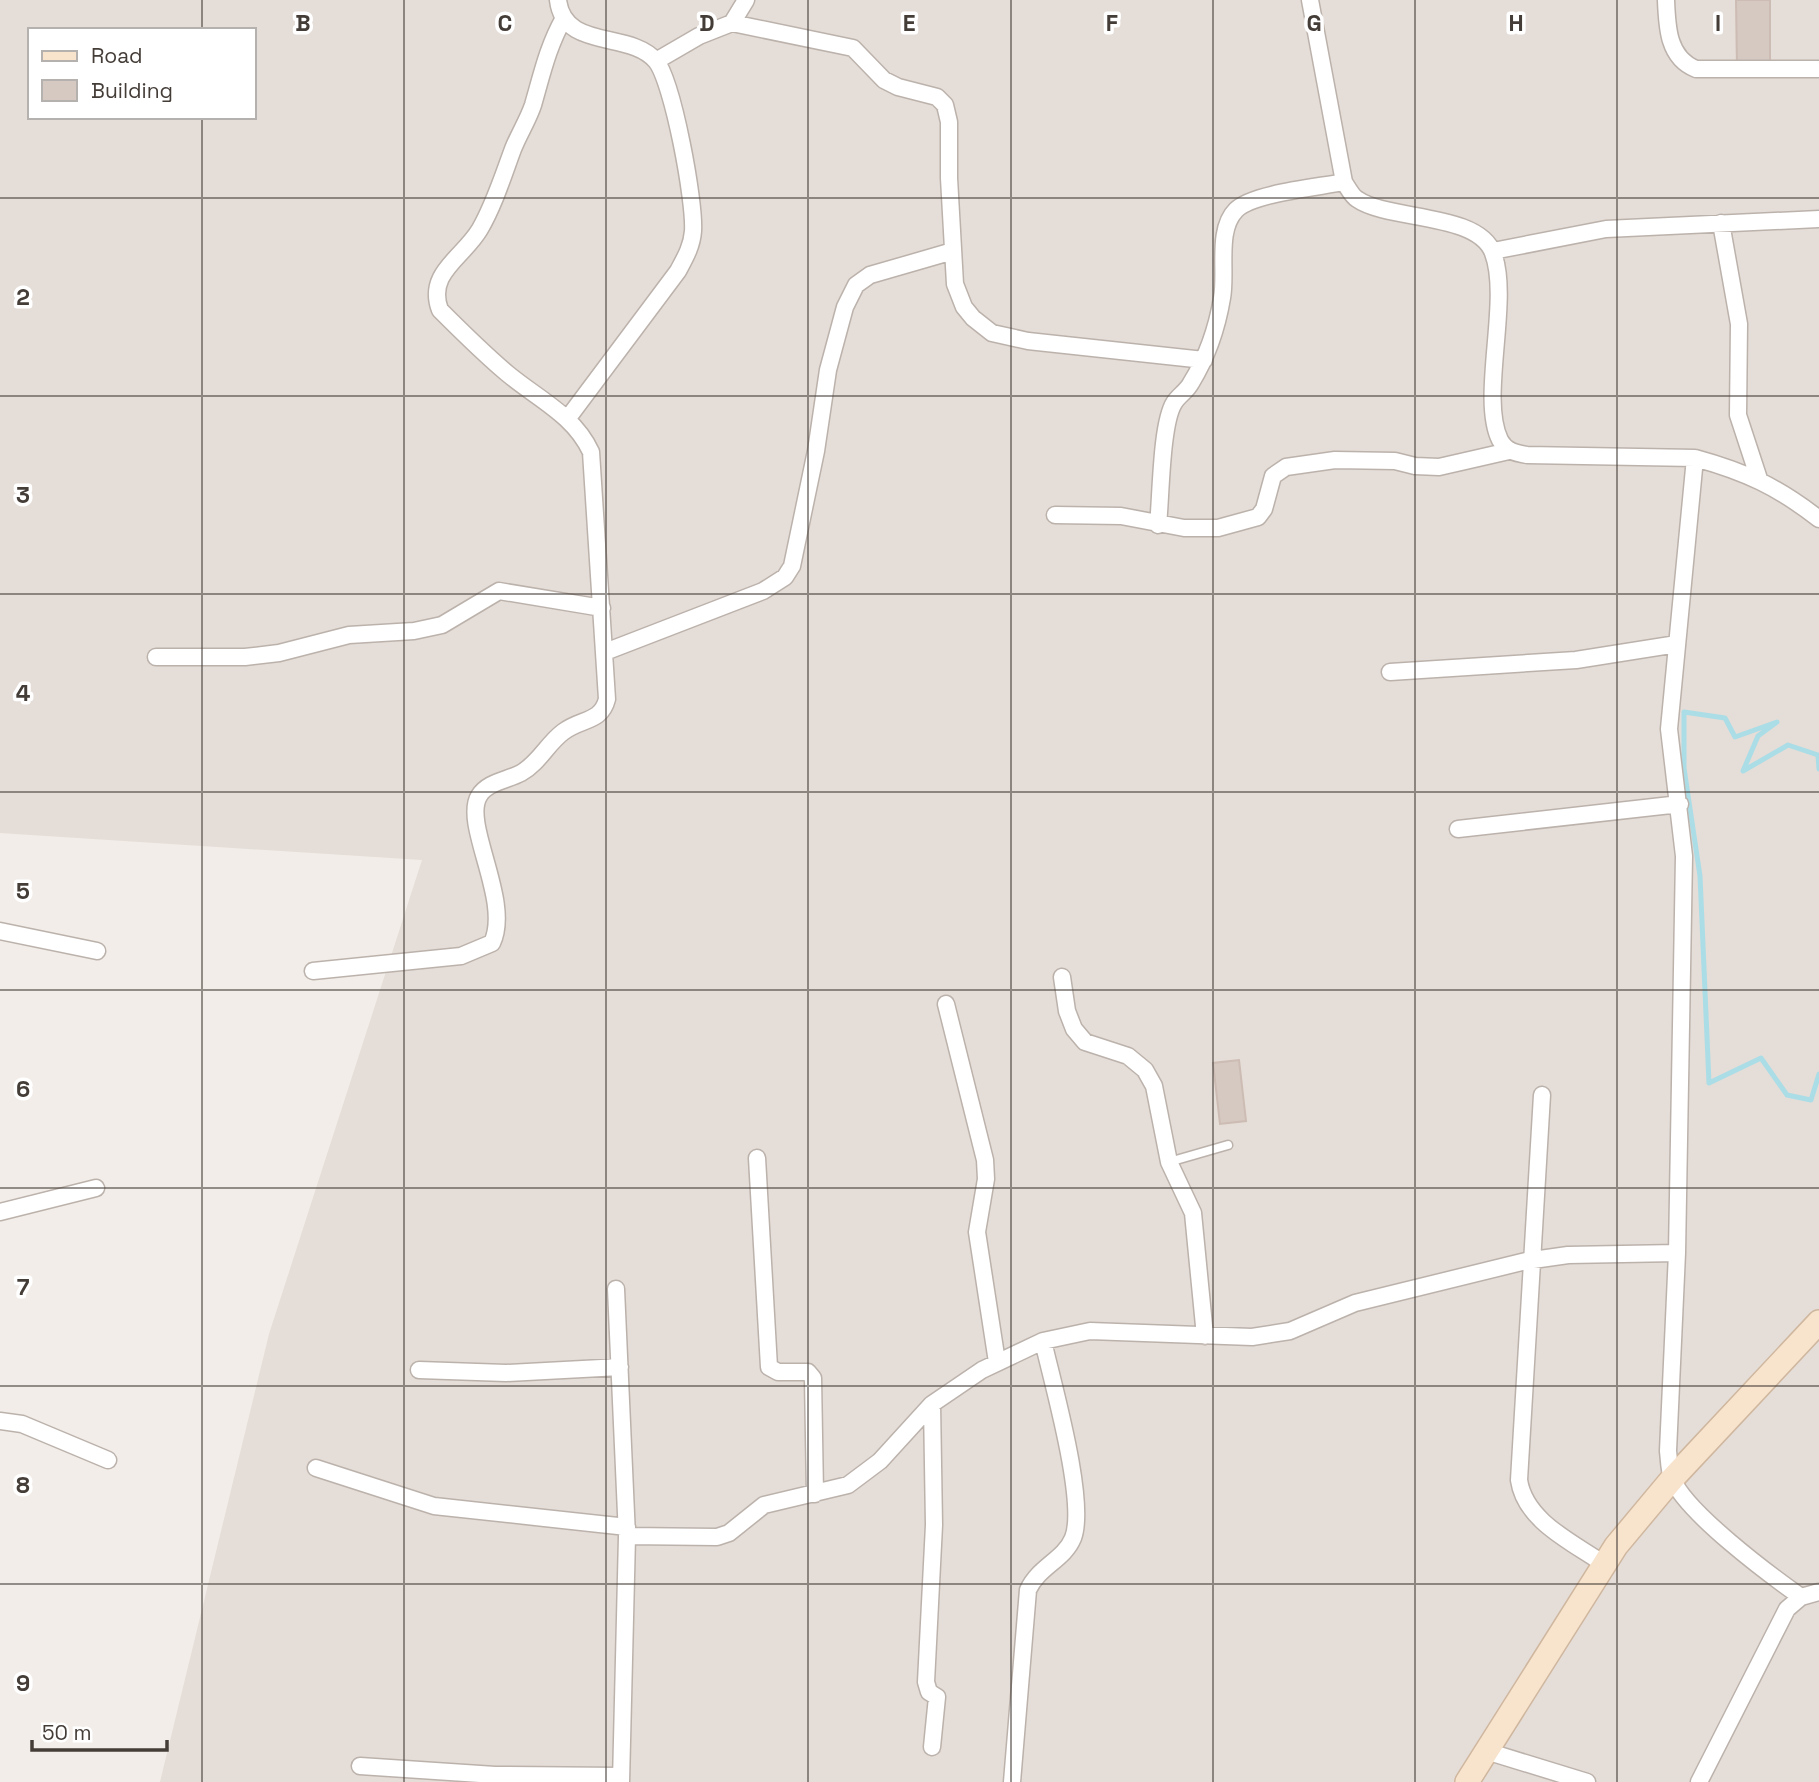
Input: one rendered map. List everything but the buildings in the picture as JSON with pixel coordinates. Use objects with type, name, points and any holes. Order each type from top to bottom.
[{"type":"main road","points":[[1467,1782],[1604,1564],[1672,1479],[1819,1322]]},
{"type":"street","points":[[558,0],[564,18],[580,32],[645,52],[656,61],[664,78],[690,184],[693,232],[688,252],[568,418]]},
{"type":"street","points":[[732,23],[746,0]]},
{"type":"street","points":[[1310,0],[1344,182],[1355,199],[1459,226],[1478,236],[1493,251],[1497,280],[1494,410],[1500,439],[1509,451]]},
{"type":"street","points":[[1666,0],[1673,51],[1684,64],[1696,69],[1819,69]]},
{"type":"street","points":[[313,971],[461,956],[492,943],[497,933],[496,905],[476,818],[477,797],[486,788],[522,772],[561,733],[577,724],[595,719],[604,711],[607,699],[605,652],[591,452],[583,434],[568,418],[507,373],[440,310],[435,286],[441,274],[469,247],[481,227],[532,106],[548,49],[564,18]]},
{"type":"street","points":[[656,61],[699,36],[732,23],[853,48],[884,80],[898,87],[937,97],[944,105],[949,122],[955,284],[964,307],[992,333],[1028,341],[1204,360]]},
{"type":"street","points":[[1158,525],[1167,421],[1173,403],[1190,386],[1204,360],[1219,317],[1224,287],[1225,237],[1230,218],[1238,208],[1257,200],[1344,182]]},
{"type":"street","points":[[1493,251],[1606,229],[1819,219]]},
{"type":"street","points":[[1721,223],[1739,324],[1738,415],[1759,479]]},
{"type":"street","points":[[605,652],[763,591],[785,577],[792,566],[807,500],[828,370],[845,307],[856,285],[870,275],[953,251]]},
{"type":"street","points":[[1055,515],[1121,516],[1158,525],[1199,530],[1252,521],[1264,509],[1273,476],[1286,467],[1335,460],[1395,461],[1415,466],[1439,467],[1509,451],[1527,455],[1695,458],[1742,471],[1759,479],[1786,494],[1819,519]]},
{"type":"street","points":[[1695,458],[1669,729],[1670,759],[1680,804],[1684,856],[1677,1253],[1667,1414],[1672,1479],[1689,1501],[1748,1558],[1801,1597]]},
{"type":"street","points":[[156,657],[245,657],[279,653],[349,635],[414,631],[442,625],[499,591],[602,608]]},
{"type":"street","points":[[1390,672],[1576,660],[1678,644]]},
{"type":"street","points":[[1458,829],[1680,804]]},
{"type":"street","points":[[0,931],[97,951]]},
{"type":"street","points":[[1062,977],[1074,1029],[1085,1042],[1128,1056],[1145,1070],[1154,1086],[1169,1162],[1193,1213],[1205,1336]]},
{"type":"street","points":[[946,1004],[985,1160],[986,1179],[977,1216],[977,1232],[997,1363]]},
{"type":"street","points":[[1542,1095],[1534,1260],[1527,1332],[1521,1494],[1525,1504],[1539,1518],[1604,1564]]},
{"type":"street","points":[[757,1158],[768,1361],[772,1370],[808,1372],[813,1378],[815,1494]]},
{"type":"street","points":[[0,1212],[96,1188]]},
{"type":"street","points":[[316,1468],[416,1502],[444,1508],[627,1532],[717,1538],[729,1533],[764,1505],[848,1485],[865,1474],[932,1405],[997,1363],[1042,1341],[1090,1331],[1252,1337],[1290,1331],[1355,1303],[1534,1260],[1568,1255],[1677,1253]]},
{"type":"street","points":[[360,1766],[621,1779],[627,1532],[616,1289]]},
{"type":"street","points":[[1012,1782],[1028,1590],[1035,1574],[1062,1555],[1073,1537],[1075,1493],[1042,1341]]},
{"type":"street","points":[[419,1370],[506,1373],[620,1367]]},
{"type":"street","points":[[932,1405],[934,1525],[926,1682],[929,1692],[937,1697],[932,1747]]},
{"type":"street","points":[[0,1421],[22,1424],[108,1460]]},
{"type":"street","points":[[1699,1782],[1787,1609],[1801,1597],[1819,1592]]},
{"type":"street","points":[[1486,1751],[1587,1782]]},
{"type":"lane","points":[[1169,1162],[1227,1145]]},
{"type":"shaded area","points":[[0,0],[1819,0],[1819,1782],[160,1782],[269,1334],[422,860],[0,833]]},
{"type":"waterway","points":[[1709,1083],[1700,876],[1684,768],[1684,712],[1725,718],[1735,737],[1777,722],[1758,736],[1743,771],[1788,745],[1818,755],[1819,769]]},
{"type":"waterway","points":[[1709,1083],[1761,1058],[1787,1095],[1811,1100],[1819,1074]]}]
